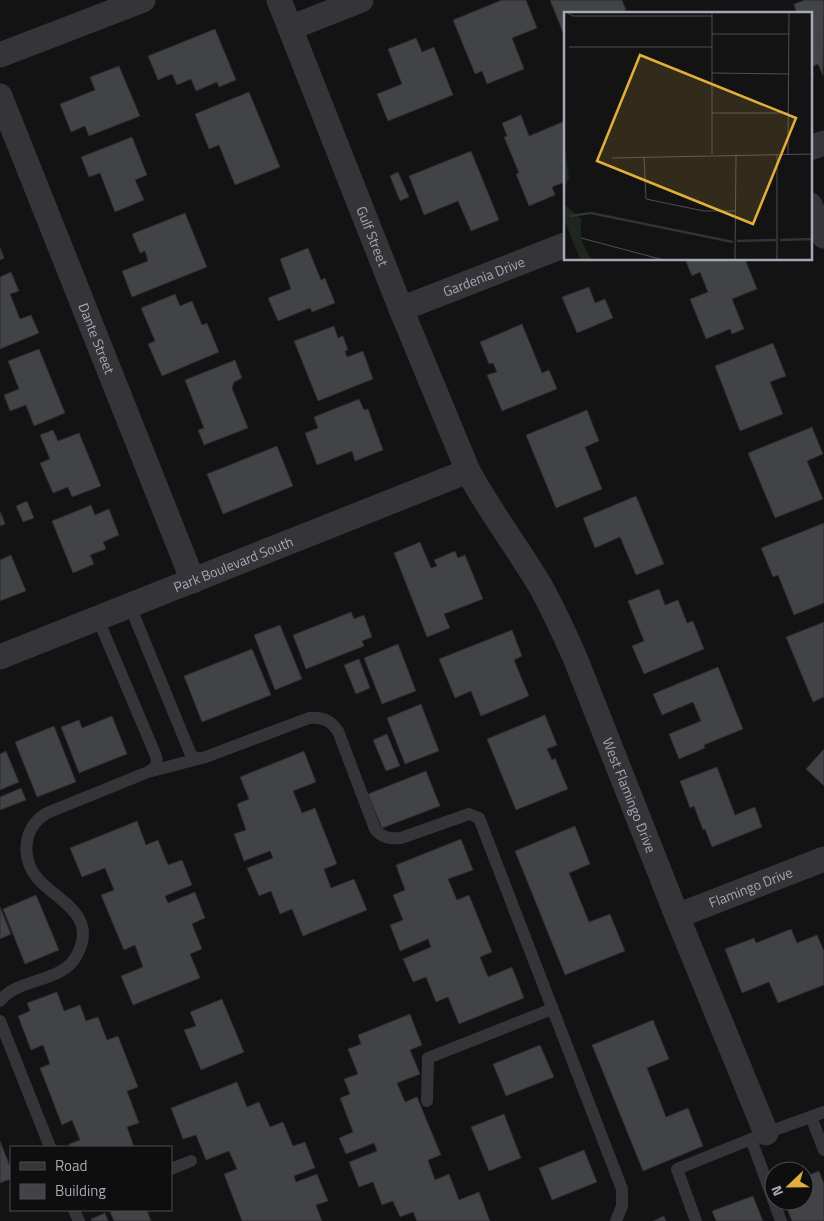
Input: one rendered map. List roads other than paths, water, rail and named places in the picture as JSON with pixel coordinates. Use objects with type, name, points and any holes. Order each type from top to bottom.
[{"type":"street","points":[[0,55],[143,0]]},
{"type":"street","name":"Gulf Street","points":[[279,0],[468,471]]},
{"type":"street","points":[[290,28],[361,0]]},
{"type":"street","name":"Dante Street","points":[[0,96],[193,581]]},
{"type":"street","points":[[812,147],[824,143]]},
{"type":"street","points":[[812,209],[824,236]]},
{"type":"street","name":"Gardenia Drive","points":[[402,309],[564,245]]},
{"type":"street","name":"Park Boulevard South","points":[[0,657],[468,471]]},
{"type":"street","name":"West Flamingo Drive","points":[[468,471],[480,493],[541,587],[560,623],[677,916],[759,1136]]},
{"type":"street","name":"Flamingo Drive","points":[[677,916],[824,859]]},
{"type":"lane","points":[[130,606],[188,751],[194,757],[203,758]]},
{"type":"lane","points":[[0,1001],[12,991],[68,967],[77,957],[83,937],[82,928],[74,909],[40,881],[34,872],[27,852],[26,842],[30,828],[47,813],[148,772],[155,768],[157,764],[156,756],[98,619]]},
{"type":"lane","points":[[148,772],[203,758],[309,718],[321,717],[331,722],[338,731],[379,834],[390,839],[401,838],[469,814],[479,818],[622,1189],[622,1206],[616,1221]]},
{"type":"lane","points":[[427,1101],[428,1058],[552,1009]]},
{"type":"lane","points":[[0,1021],[50,1146]]},
{"type":"lane","points":[[696,1221],[677,1169],[824,1112]]},
{"type":"lane","points":[[811,1117],[824,1150]]},
{"type":"lane","points":[[759,1136],[781,1221]]},
{"type":"lane","points":[[172,1169],[191,1161]]}]
